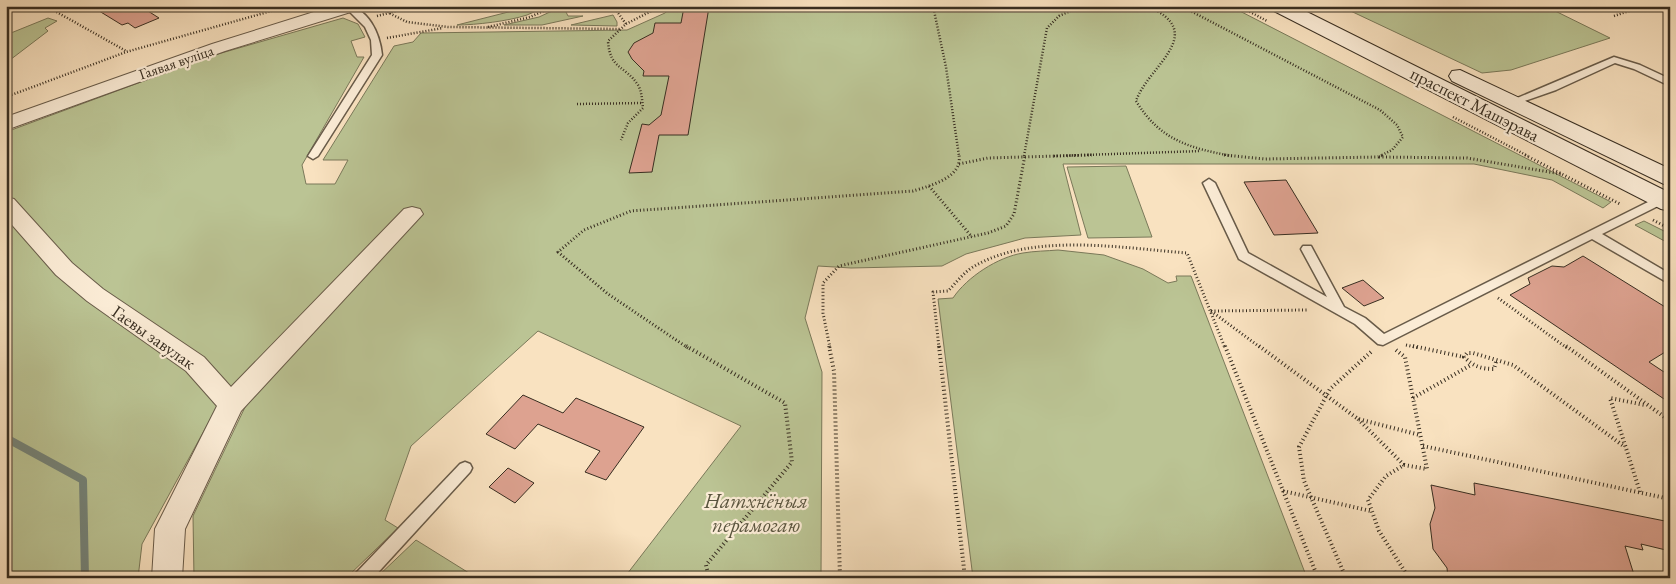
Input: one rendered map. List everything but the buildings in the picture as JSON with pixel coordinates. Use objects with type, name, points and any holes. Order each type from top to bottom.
[{"type":"main road","name":"праспект Машэрава","points":[[1317,6],[1513,102],[1667,193]]},
{"type":"main road","name":"праспект Машэрава","points":[[1276,15],[1667,193]]},
{"type":"street","name":"Гаявая вуліца","points":[[6,124],[163,65],[276,27],[349,7]]},
{"type":"street","name":"Гаевы завулак","points":[[6,204],[64,268],[95,295],[195,364],[231,404]]},
{"type":"street","points":[[167,578],[170,529],[231,404],[412,214]]},
{"type":"lane","points":[[313,156],[377,55],[377,39],[361,14],[349,7]]},
{"type":"lane","points":[[1513,102],[1553,88],[1614,60],[1636,66],[1670,83]]},
{"type":"lane","points":[[1209,183],[1243,256],[1360,321],[1383,340],[1594,235],[1667,193]]},
{"type":"lane","points":[[1594,235],[1670,280]]},
{"type":"lane","points":[[1307,249],[1340,310]]},
{"type":"lane","points":[[362,578],[465,468]]},
{"type":"path","points":[[46,6],[126,52]]},
{"type":"path","points":[[6,97],[126,52],[289,6]]},
{"type":"path","points":[[385,6],[389,13],[406,22],[448,27],[620,29]]},
{"type":"path","points":[[482,28],[530,17],[554,6]]},
{"type":"path","points":[[612,6],[626,24]]},
{"type":"path","points":[[621,140],[628,122],[643,108],[643,94],[639,84],[615,67],[607,54],[608,41],[626,24],[661,6]]},
{"type":"path","points":[[709,578],[706,565],[792,462],[785,403],[690,349],[608,294],[558,252],[584,230],[631,211],[913,192],[945,180],[955,172],[960,160],[946,67],[933,6]]},
{"type":"path","points":[[840,578],[834,371],[823,313],[823,283],[840,266],[972,237],[1006,226],[1014,214],[1047,28],[1059,16],[1082,6]]},
{"type":"path","points":[[1147,6],[1167,16],[1174,28],[1173,46],[1139,88],[1136,100],[1145,116],[1159,131],[1188,146],[1238,158],[1467,158],[1565,175]]},
{"type":"path","points":[[1181,6],[1380,110],[1397,124],[1404,136],[1392,150],[1378,157]]},
{"type":"path","points":[[1239,6],[1276,15]]},
{"type":"path","points":[[1614,16],[1644,6]]},
{"type":"path","points":[[377,39],[448,27]]},
{"type":"path","points":[[577,104],[643,103]]},
{"type":"path","points":[[1452,116],[1670,229]]},
{"type":"path","points":[[958,164],[988,158],[1207,151]]},
{"type":"path","points":[[928,186],[972,237]]},
{"type":"path","points":[[965,578],[933,292],[948,291],[972,268],[1016,251],[1058,245],[1186,253],[1318,578]]},
{"type":"path","points":[[1485,289],[1670,421]]},
{"type":"path","points":[[1211,311],[1340,310]]},
{"type":"path","points":[[1211,311],[1358,419],[1404,464],[1427,469],[1405,358],[1383,340]]},
{"type":"path","points":[[1383,340],[1464,358],[1471,365],[1483,370],[1494,369],[1496,362]]},
{"type":"path","points":[[1346,578],[1304,481],[1300,447],[1330,389],[1383,340]]},
{"type":"path","points":[[1464,358],[1467,353],[1476,353],[1487,355],[1496,362],[1513,365],[1625,447]]},
{"type":"path","points":[[1413,398],[1471,365]]},
{"type":"path","points":[[1640,492],[1610,398],[1648,406]]},
{"type":"path","points":[[1358,419],[1421,435]]},
{"type":"path","points":[[1423,446],[1670,499]]},
{"type":"path","points":[[1404,464],[1386,476],[1368,500],[1379,531],[1409,578]]},
{"type":"path","points":[[1283,491],[1372,511]]},
{"type":"green space","points":[[532,6],[548,6],[527,15],[511,19],[457,25]]},
{"type":"green space","points":[[563,6],[568,16],[583,16],[542,25],[504,25],[539,17]]},
{"type":"green space","name":"Натхнёныя перамогаю","points":[[673,6],[1230,6],[1611,202],[1603,208],[1552,180],[1474,164],[1063,164],[1081,235],[1025,238],[966,254],[942,266],[851,268],[818,266],[805,318],[822,372],[821,578],[624,578],[741,426],[538,331],[411,446],[385,520],[398,528],[346,578],[194,578],[193,516],[247,403],[217,407],[142,544],[138,578],[6,578],[6,132],[211,56],[343,18],[358,24],[365,37],[351,41],[357,57],[364,57],[302,165],[306,184],[335,184],[348,160],[323,160],[394,46],[413,42],[421,33],[627,30],[665,13]]},
{"type":"green space","points":[[1340,6],[1545,6],[1610,38],[1511,70],[1482,73]]},
{"type":"green space","points":[[613,15],[617,26],[571,25]]},
{"type":"green space","points":[[48,18],[57,21],[45,28],[48,31],[6,63],[6,35]]},
{"type":"green space","points":[[1126,166],[1152,237],[1088,238],[1067,167]]},
{"type":"green space","points":[[1644,221],[1670,234],[1670,244],[1635,225]]},
{"type":"green space","points":[[1058,250],[1104,255],[1143,269],[1168,283],[1177,281],[1176,276],[1191,276],[1307,578],[973,578],[938,299],[953,298],[966,283],[984,269],[1003,259],[1023,253]]},
{"type":"green space","points":[[416,540],[477,578],[376,578]]},
{"type":"waterway","points":[[6,438],[83,480],[85,578]]}]
